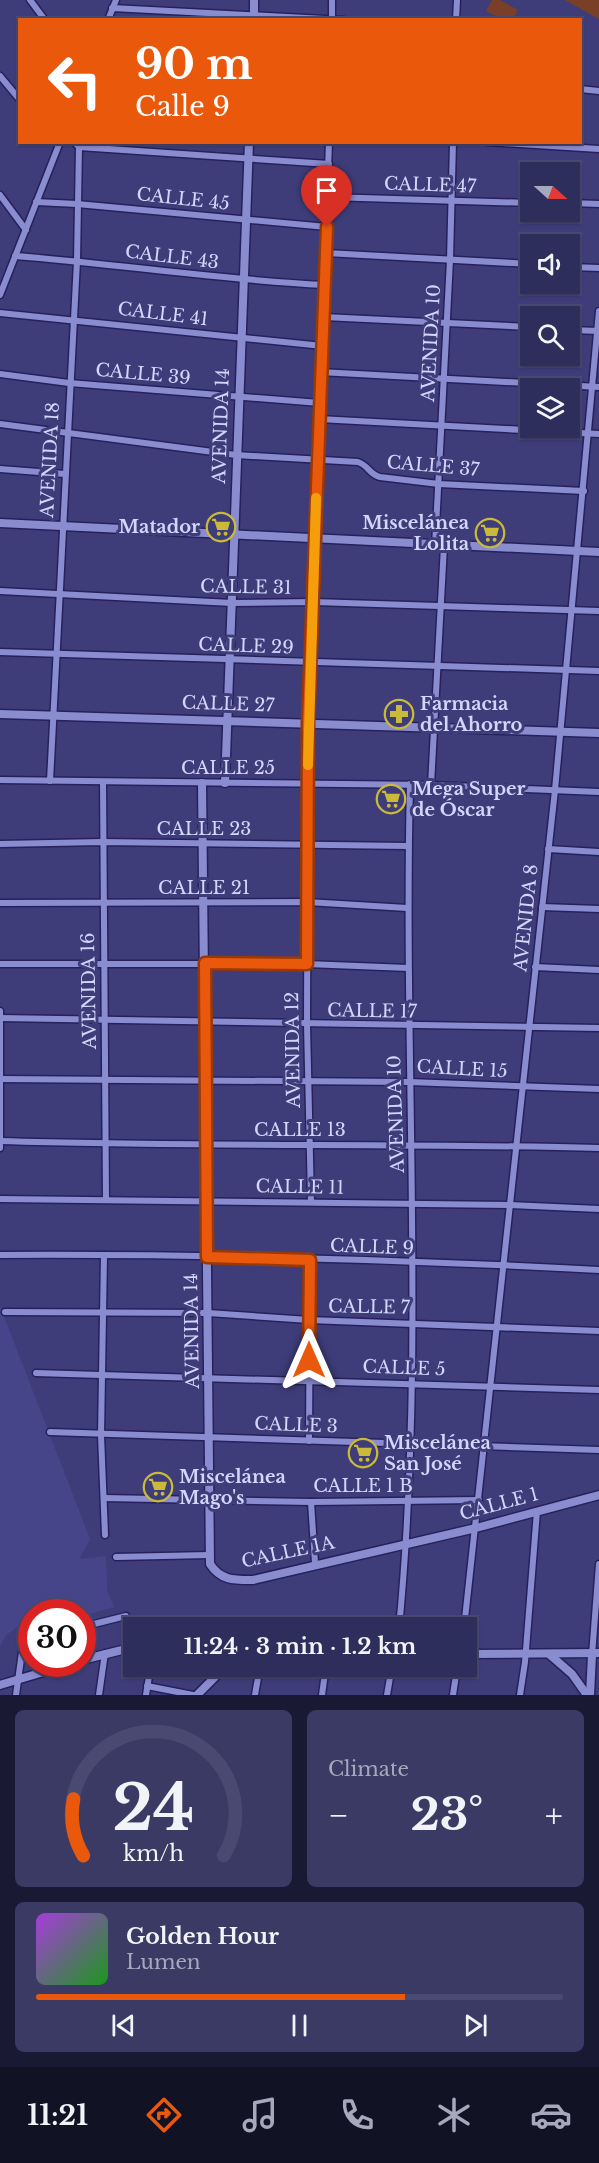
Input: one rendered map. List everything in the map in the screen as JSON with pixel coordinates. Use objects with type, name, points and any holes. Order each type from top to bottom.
[{"type":"main road","points":[[254,0],[254,18]]},
{"type":"main road","name":"AVENIDA 14","points":[[225,783],[244,220],[249,144]]},
{"type":"main road","points":[[0,523],[599,552]]},
{"type":"main road","name":"CALLE 27","points":[[0,714],[599,733]]},
{"type":"main road","name":"AVENIDA 14","points":[[202,783],[211,1500],[209,1555]]},
{"type":"main road","name":"CALLE 1","points":[[407,1544],[599,1495]]},
{"type":"main road","name":"CALLE 1A","points":[[209,1555],[215,1571],[234,1581],[254,1580],[315,1563],[407,1544]]},
{"type":"main road","points":[[96,1655],[123,1649]]},
{"type":"main road","points":[[548,1653],[572,1674],[589,1695]]},
{"type":"main road","points":[[477,1654],[596,1654],[589,1695]]},
{"type":"main road","points":[[0,1686],[29,1677]]},
{"type":"main road","points":[[195,1695],[215,1677]]},
{"type":"street","points":[[30,0],[44,18]]},
{"type":"street","points":[[109,18],[116,0]]},
{"type":"street","points":[[332,0],[332,18]]},
{"type":"street","points":[[456,18],[457,0]]},
{"type":"street","points":[[112,8],[254,18]]},
{"type":"street","points":[[0,76],[18,98]]},
{"type":"street","points":[[582,89],[599,91]]},
{"type":"street","points":[[0,296],[57,144]]},
{"type":"street","name":"AVENIDA 12","points":[[311,1202],[307,1024],[308,723],[329,144]]},
{"type":"street","name":"AVENIDA 10","points":[[431,784],[440,606],[439,484],[450,260],[453,144]]},
{"type":"street","points":[[519,144],[599,149]]},
{"type":"street","points":[[76,145],[329,164]]},
{"type":"street","name":"AVENIDA 18","points":[[50,781],[61,527],[74,319],[76,145]]},
{"type":"street","points":[[0,195],[26,230]]},
{"type":"street","name":"CALLE 47","points":[[328,197],[520,203]]},
{"type":"street","name":"CALLE 45","points":[[36,202],[327,227]]},
{"type":"street","points":[[580,203],[599,204]]},
{"type":"street","points":[[326,253],[520,263]]},
{"type":"street","name":"CALLE 43","points":[[15,256],[243,281],[324,285]]},
{"type":"street","points":[[580,267],[599,268]]},
{"type":"street","name":"AVENIDA 8","points":[[465,1617],[555,790],[589,434],[596,387],[599,311]]},
{"type":"street","name":"CALLE 41","points":[[0,313],[323,346]]},
{"type":"street","points":[[324,317],[520,326]]},
{"type":"street","points":[[580,331],[598,332]]},
{"type":"street","points":[[321,372],[596,387]]},
{"type":"street","name":"CALLE 39","points":[[0,374],[69,383],[320,403]]},
{"type":"street","points":[[319,419],[599,434]]},
{"type":"street","name":"CALLE 37","points":[[0,424],[236,455],[358,462],[367,466],[373,475],[380,477],[439,484],[584,491]]},
{"type":"street","points":[[0,469],[65,474]]},
{"type":"street","name":"CALLE 31","points":[[0,591],[232,603],[314,602],[599,611]]},
{"type":"street","name":"CALLE 29","points":[[0,652],[599,671]]},
{"type":"street","name":"CALLE 25","points":[[0,780],[431,784],[599,792]]},
{"type":"street","name":"AVENIDA 16","points":[[103,782],[105,1199]]},
{"type":"street","name":"AVENIDA 10","points":[[400,1617],[410,1502],[414,1323],[407,908],[410,784]]},
{"type":"street","name":"CALLE 23","points":[[0,844],[102,842],[408,846]]},
{"type":"street","points":[[548,849],[599,852]]},
{"type":"street","name":"CALLE 21","points":[[0,903],[307,902],[407,908]]},
{"type":"street","points":[[542,908],[599,909]]},
{"type":"street","points":[[0,964],[103,962],[307,964],[408,968]]},
{"type":"street","points":[[536,967],[599,970]]},
{"type":"street","points":[[0,1011],[0,1148]]},
{"type":"street","name":"CALLE 17","points":[[0,1018],[409,1027],[599,1028]]},
{"type":"street","name":"CALLE 15","points":[[0,1079],[409,1082],[599,1089]]},
{"type":"street","name":"CALLE 13","points":[[0,1141],[105,1144],[412,1144],[599,1148]]},
{"type":"street","name":"CALLE 11","points":[[0,1199],[510,1205],[599,1209]]},
{"type":"street","name":"CALLE 9","points":[[0,1255],[207,1257],[504,1265],[599,1270]]},
{"type":"street","points":[[104,1255],[101,1435],[105,1535]]},
{"type":"street","points":[[309,1441],[310,1260]]},
{"type":"street","name":"CALLE 7","points":[[5,1312],[208,1313],[309,1320],[599,1331]]},
{"type":"street","name":"CALLE 5","points":[[36,1373],[411,1382],[599,1390]]},
{"type":"street","name":"CALLE 3","points":[[50,1432],[309,1441],[410,1442],[599,1450]]},
{"type":"street","name":"CALLE 1 B","points":[[104,1498],[311,1502],[479,1500]]},
{"type":"street","points":[[311,1502],[315,1563]]},
{"type":"street","points":[[520,1695],[537,1511]]},
{"type":"street","points":[[116,1557],[209,1555]]},
{"type":"street","points":[[596,1654],[599,1564]]},
{"type":"street","points":[[96,1624],[126,1617]]},
{"type":"street","points":[[99,1695],[105,1652]]},
{"type":"street","points":[[16,1695],[20,1677]]},
{"type":"street","points":[[146,1695],[149,1677]]},
{"type":"street","points":[[255,1695],[258,1677]]},
{"type":"street","points":[[322,1695],[324,1677]]},
{"type":"street","points":[[387,1695],[390,1677]]},
{"type":"street","points":[[453,1695],[456,1677]]},
{"type":"street","points":[[147,1686],[195,1695]]},
{"type":"shaded area","points":[[492,0],[500,0],[518,10],[514,18],[500,18],[486,11]]},
{"type":"shaded area","points":[[565,0],[599,0],[599,19]]},
{"type":"shaded area","points":[[0,1306],[90,1539],[79,1559],[106,1556],[107,1590],[114,1607],[96,1612],[96,1599],[18,1599],[18,1626],[5,1636],[0,1647]]},
{"type":"slow traffic","points":[[308,765],[316,498]]},
{"type":"place","name":"Matador","points":[[221,527]]},
{"type":"place","name":"Miscelánea Lolita","points":[[490,533]]},
{"type":"place","name":"Farmacia del Ahorro","points":[[399,714]]},
{"type":"place","name":"Mega Super de Óscar","points":[[391,799]]},
{"type":"place","name":"Miscelánea San José","points":[[363,1453]]},
{"type":"place","name":"Miscelánea Mago's","points":[[158,1487]]},
{"type":"route","points":[[309,1360],[310,1260],[207,1257],[205,963],[307,964],[308,723],[327,227]]}]
